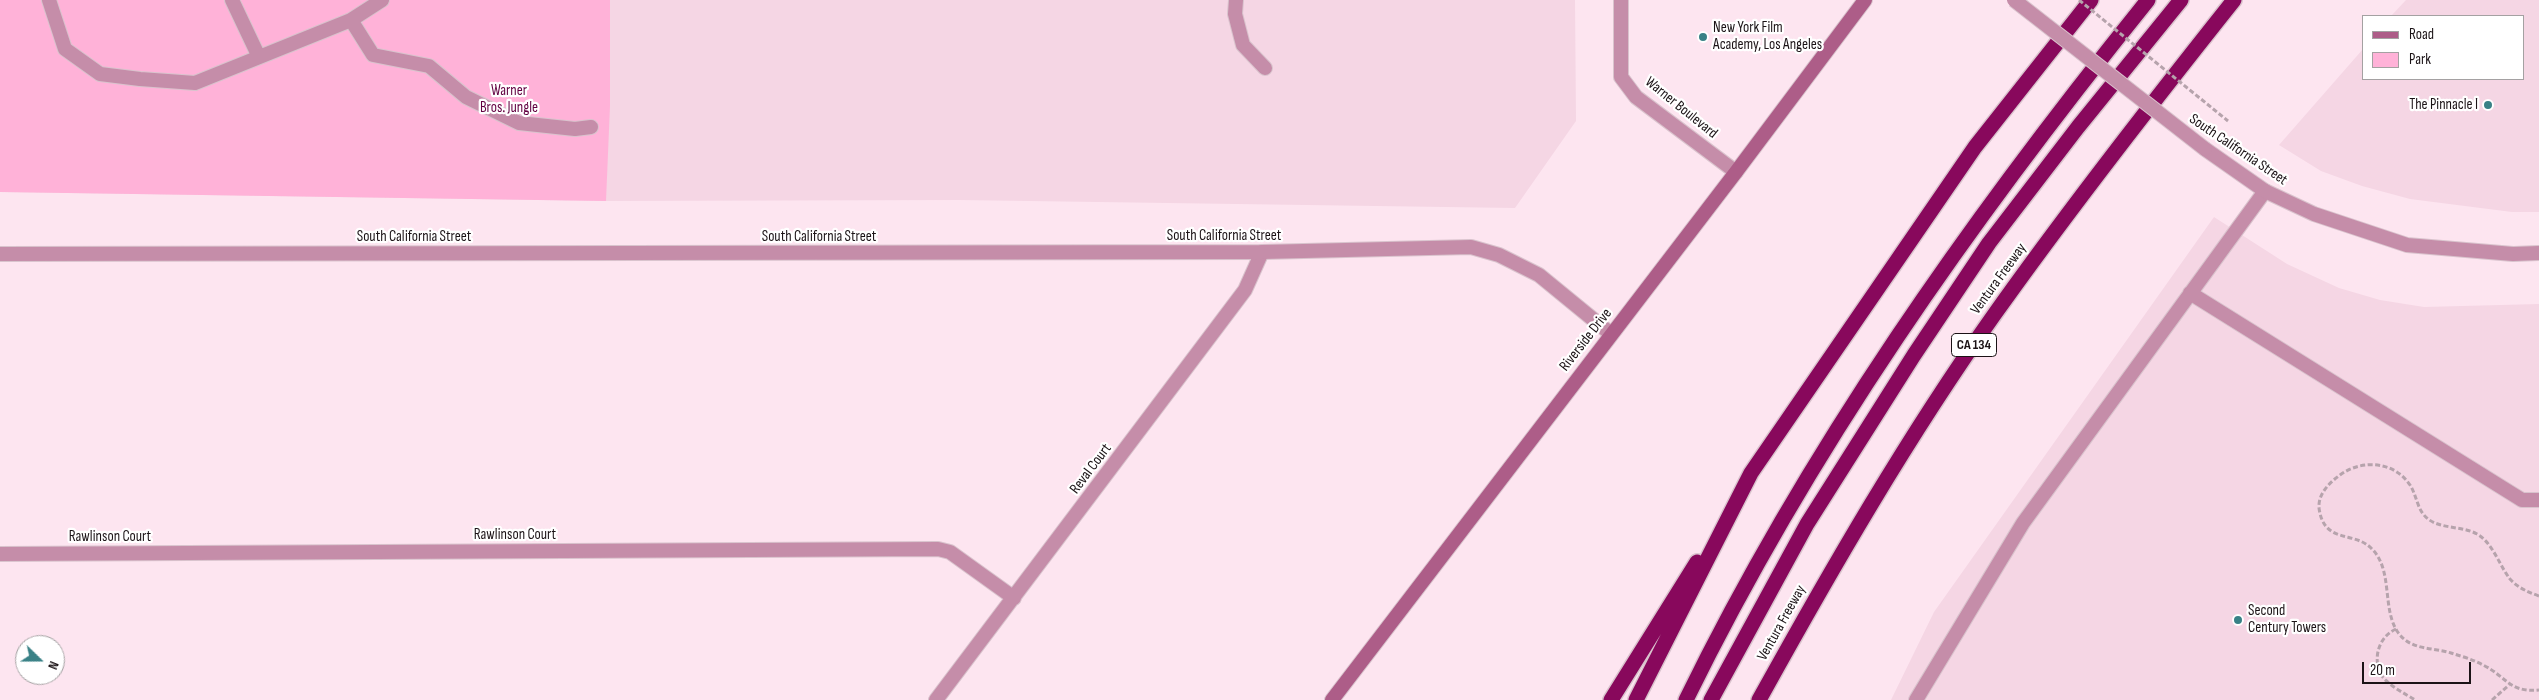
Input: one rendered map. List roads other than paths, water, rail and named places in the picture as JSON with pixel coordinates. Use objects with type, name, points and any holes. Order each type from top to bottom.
[{"type":"highway","points":[[1611,700],[1751,473],[1976,147],[2091,0]]},
{"type":"highway","points":[[1686,700],[1751,572],[1830,438],[1915,310],[2052,119],[2148,0]]},
{"type":"highway","points":[[1711,700],[1807,524],[1924,338],[1989,242],[2078,127],[2181,0]]},
{"type":"highway","name":"Ventura Freeway","points":[[1759,700],[1863,517],[1972,348],[2042,249],[2234,0]]},
{"type":"highway","points":[[2224,14],[2240,0]]},
{"type":"highway","points":[[1636,700],[1751,473]]},
{"type":"main road","name":"Riverside Drive","points":[[1332,700],[1736,172],[1865,0]]},
{"type":"street","points":[[49,0],[65,49],[100,74],[140,79],[194,82],[351,20],[382,0]]},
{"type":"street","points":[[232,0],[259,57]]},
{"type":"street","points":[[1236,0],[1236,14],[1243,44],[1265,68]]},
{"type":"street","name":"Warner Boulevard","points":[[1621,0],[1621,77],[1636,97],[1736,172]]},
{"type":"street","name":"South California Street","points":[[2014,0],[2205,149],[2265,191],[2314,214],[2407,245],[2513,254],[2539,253]]},
{"type":"street","points":[[351,20],[373,55],[428,66],[466,97],[519,124],[575,129],[591,127]]},
{"type":"street","points":[[1916,700],[2023,522],[2265,191]]},
{"type":"street","name":"South California Street","points":[[0,254],[1262,252],[1471,247],[1499,255],[1539,275],[1611,334]]},
{"type":"street","name":"Reval Court","points":[[936,700],[1245,290],[1262,252]]},
{"type":"street","points":[[2190,294],[2522,500],[2539,500]]},
{"type":"street","name":"Rawlinson Court","points":[[0,554],[938,549],[950,552],[1014,598]]},
{"type":"place","name":"New York Film Academy, Los Angeles","points":[[1703,37]]},
{"type":"place","name":"The Pinnacle I","points":[[2488,105]]},
{"type":"place","name":"Second Century Towers","points":[[2238,620]]},
{"type":"park label","name":"Warner Bros. Jungle","points":[[509,100]]}]
